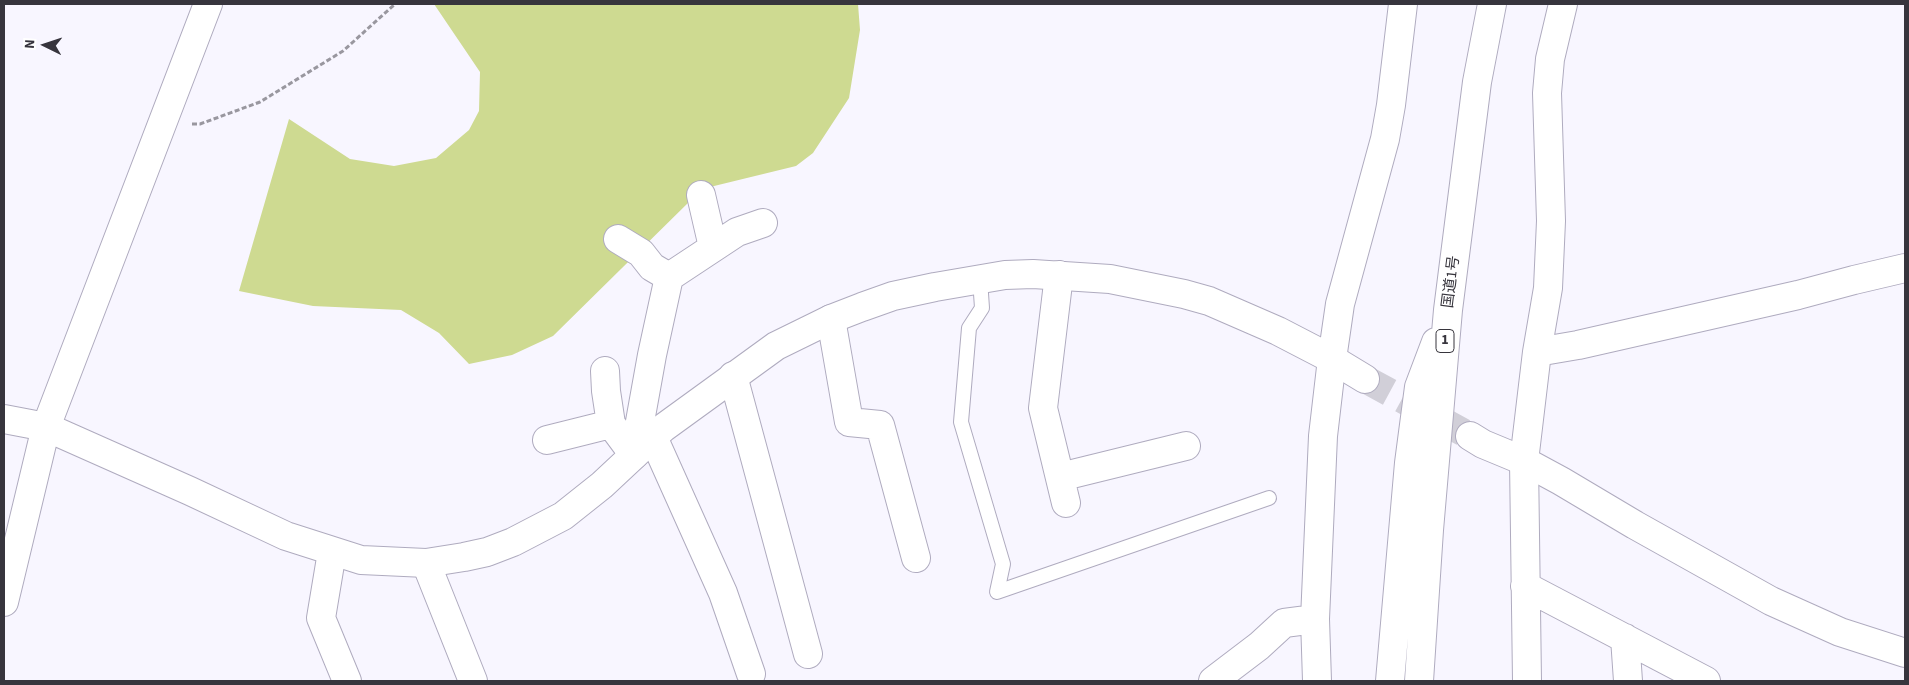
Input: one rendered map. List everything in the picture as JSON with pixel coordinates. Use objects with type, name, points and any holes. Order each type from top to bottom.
[{"type":"main road","points":[[4,602],[46,427],[208,4]]},
{"type":"main road","points":[[1317,681],[1315,619],[1323,436],[1332,358],[1340,304],[1385,140],[1403,4]]},
{"type":"main road","name":"国道1号","points":[[1419,681],[1429,530],[1448,310],[1478,82],[1492,4]]},
{"type":"main road","points":[[1527,681],[1524,462],[1537,352],[1548,288],[1551,221],[1547,94],[1550,59],[1563,4]]},
{"type":"main road","points":[[701,195],[713,247]]},
{"type":"main road","points":[[644,446],[652,355],[669,276],[737,232],[763,224]]},
{"type":"main road","points":[[618,239],[642,252],[652,267],[669,276]]},
{"type":"main road","points":[[1537,352],[1578,345],[1798,295],[1905,268]]},
{"type":"main road","points":[[4,419],[46,427],[286,536],[332,552],[361,560],[426,562],[464,558],[487,552],[513,542],[563,516],[602,485],[644,446],[776,346],[831,319],[893,296],[980,279],[1005,275],[1059,275],[1110,280],[1184,294],[1209,301],[1278,331],[1332,358],[1366,379]]},
{"type":"main road","points":[[1059,275],[1043,408],[1066,503]]},
{"type":"main road","name":"1","points":[[1390,681],[1409,463],[1419,388],[1448,310]]},
{"type":"main road","points":[[831,319],[849,422],[880,425],[916,558]]},
{"type":"main road","points":[[606,370],[606,392],[611,424],[644,446],[723,593],[751,674]]},
{"type":"main road","points":[[734,376],[808,654]]},
{"type":"main road","points":[[547,440],[611,424]]},
{"type":"main road","points":[[1470,436],[1561,481],[1634,525],[1771,601],[1840,632],[1905,653]]},
{"type":"main road","points":[[1060,477],[1186,446]]},
{"type":"main road","points":[[332,552],[321,618],[347,681]]},
{"type":"main road","points":[[426,562],[473,681]]},
{"type":"main road","points":[[1525,586],[1706,681]]},
{"type":"main road","points":[[1213,681],[1259,646],[1284,623],[1315,619]]},
{"type":"main road","points":[[1625,638],[1628,681]]},
{"type":"lane","points":[[980,279],[982,308],[970,328],[962,422],[1003,564],[997,592],[1269,498]]},
{"type":"path","points":[[161,125],[200,124],[260,102],[343,51],[395,4]]},
{"type":"green space","points":[[434,4],[858,4],[860,30],[849,98],[813,153],[796,166],[710,187],[690,201],[553,336],[512,355],[469,364],[439,333],[401,310],[313,306],[239,291],[289,119],[350,159],[394,166],[436,158],[469,130],[479,111],[480,72]]},
{"type":"tunnel","points":[[1365,379],[1470,436]]}]
